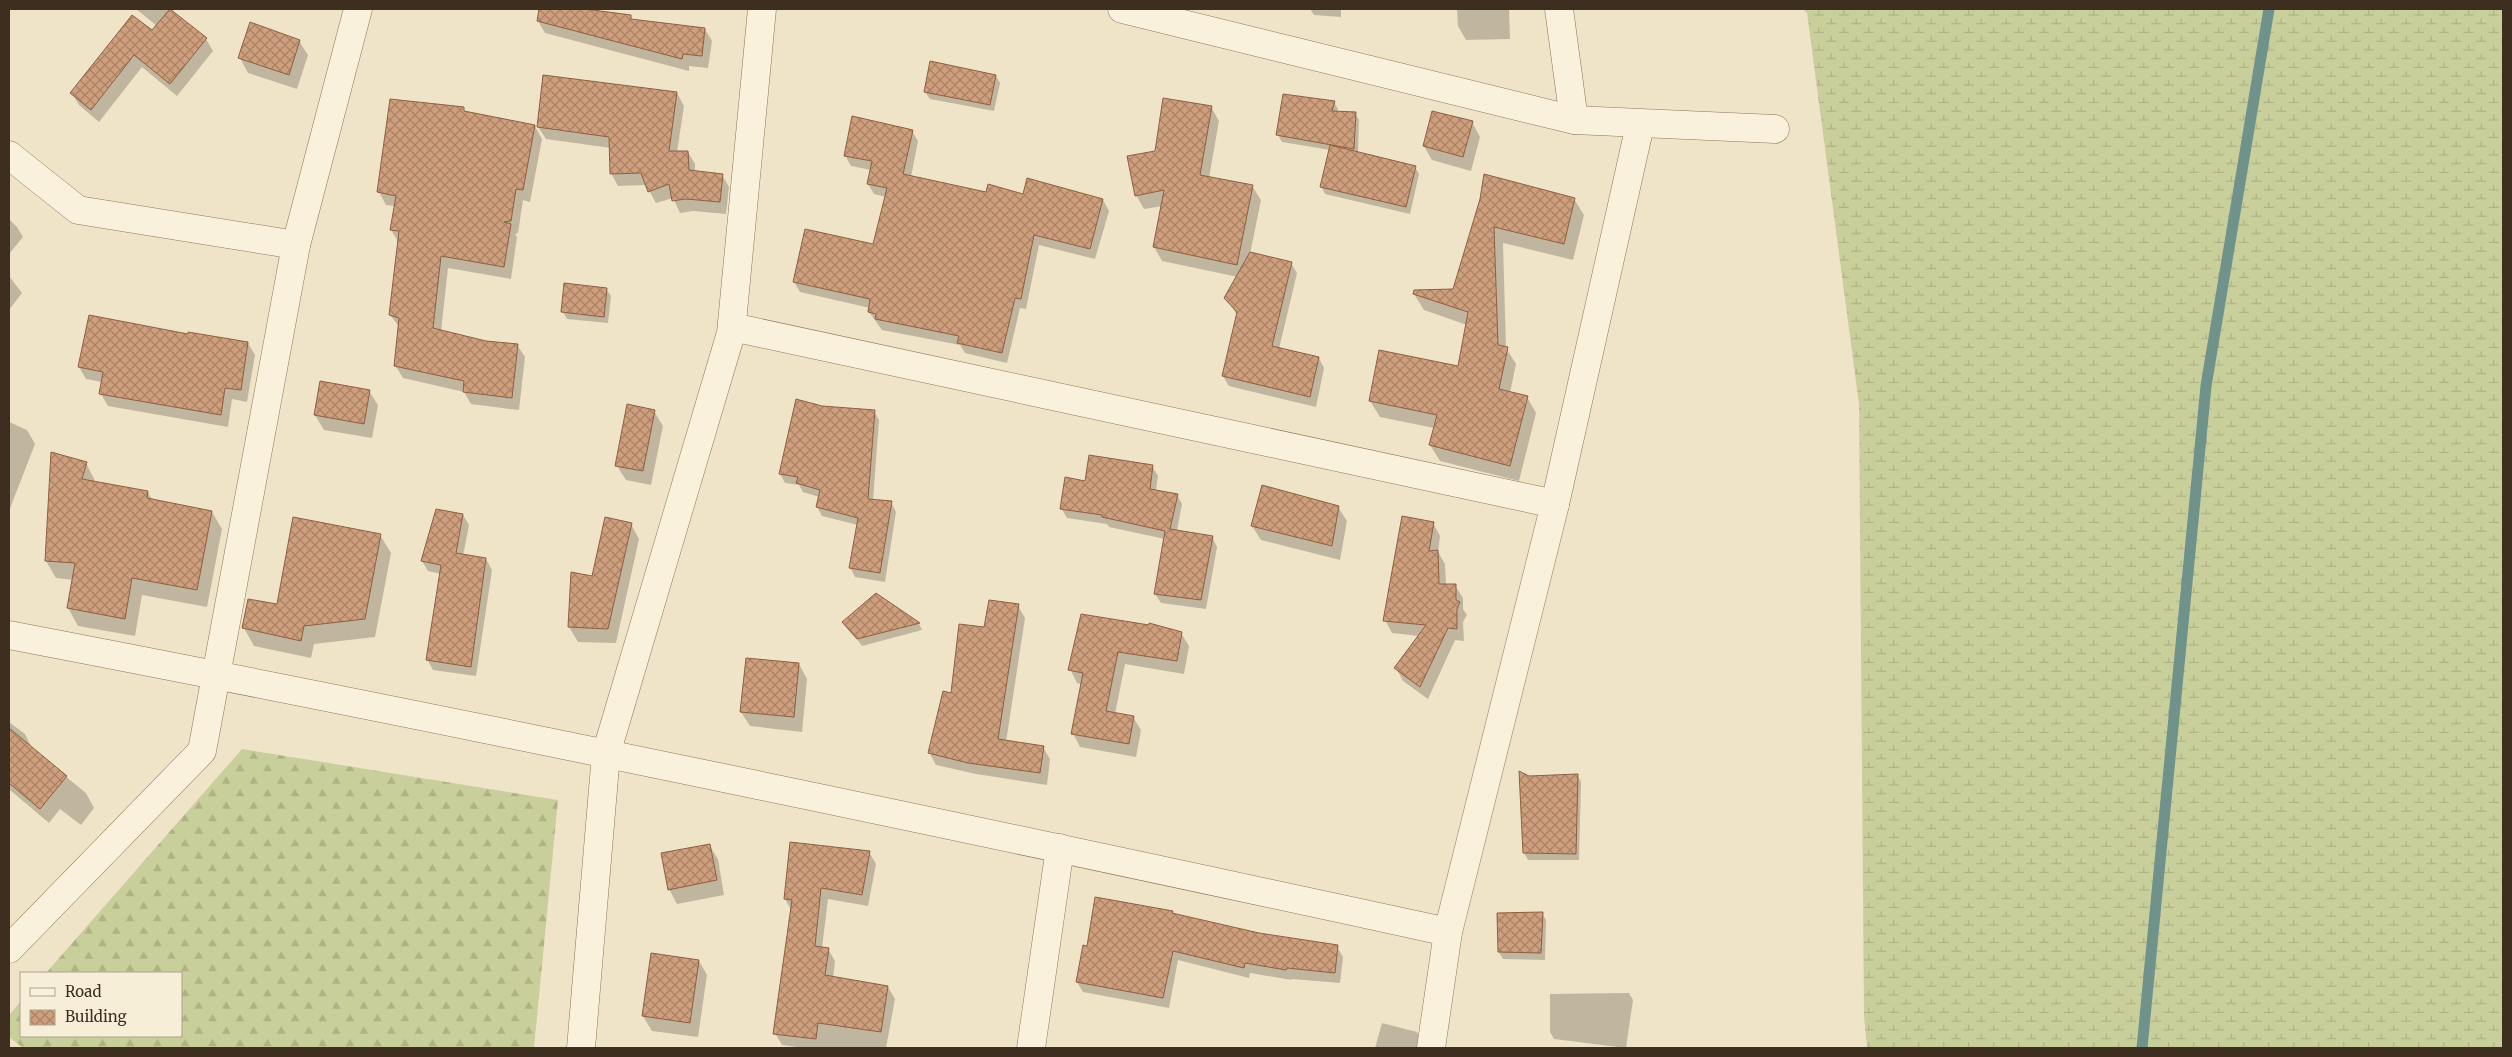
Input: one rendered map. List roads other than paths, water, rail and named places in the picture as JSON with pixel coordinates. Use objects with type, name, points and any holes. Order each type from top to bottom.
[{"type":"street","points":[[9,950],[202,751],[296,245],[358,9]]},
{"type":"street","points":[[581,1048],[606,754],[732,327],[762,9]]},
{"type":"street","points":[[1122,9],[1574,120],[1640,125],[1775,129]]},
{"type":"street","points":[[1559,9],[1574,120]]},
{"type":"street","points":[[1431,1048],[1448,932],[1555,504],[1640,125]]},
{"type":"street","points":[[9,155],[78,210],[296,245]]},
{"type":"street","points":[[732,327],[1555,504]]},
{"type":"street","points":[[9,635],[215,674],[606,754],[1060,848],[1448,932]]},
{"type":"street","points":[[1031,1048],[1060,848]]},
{"type":"waterway","points":[[2142,1048],[2206,386],[2269,9]]}]
